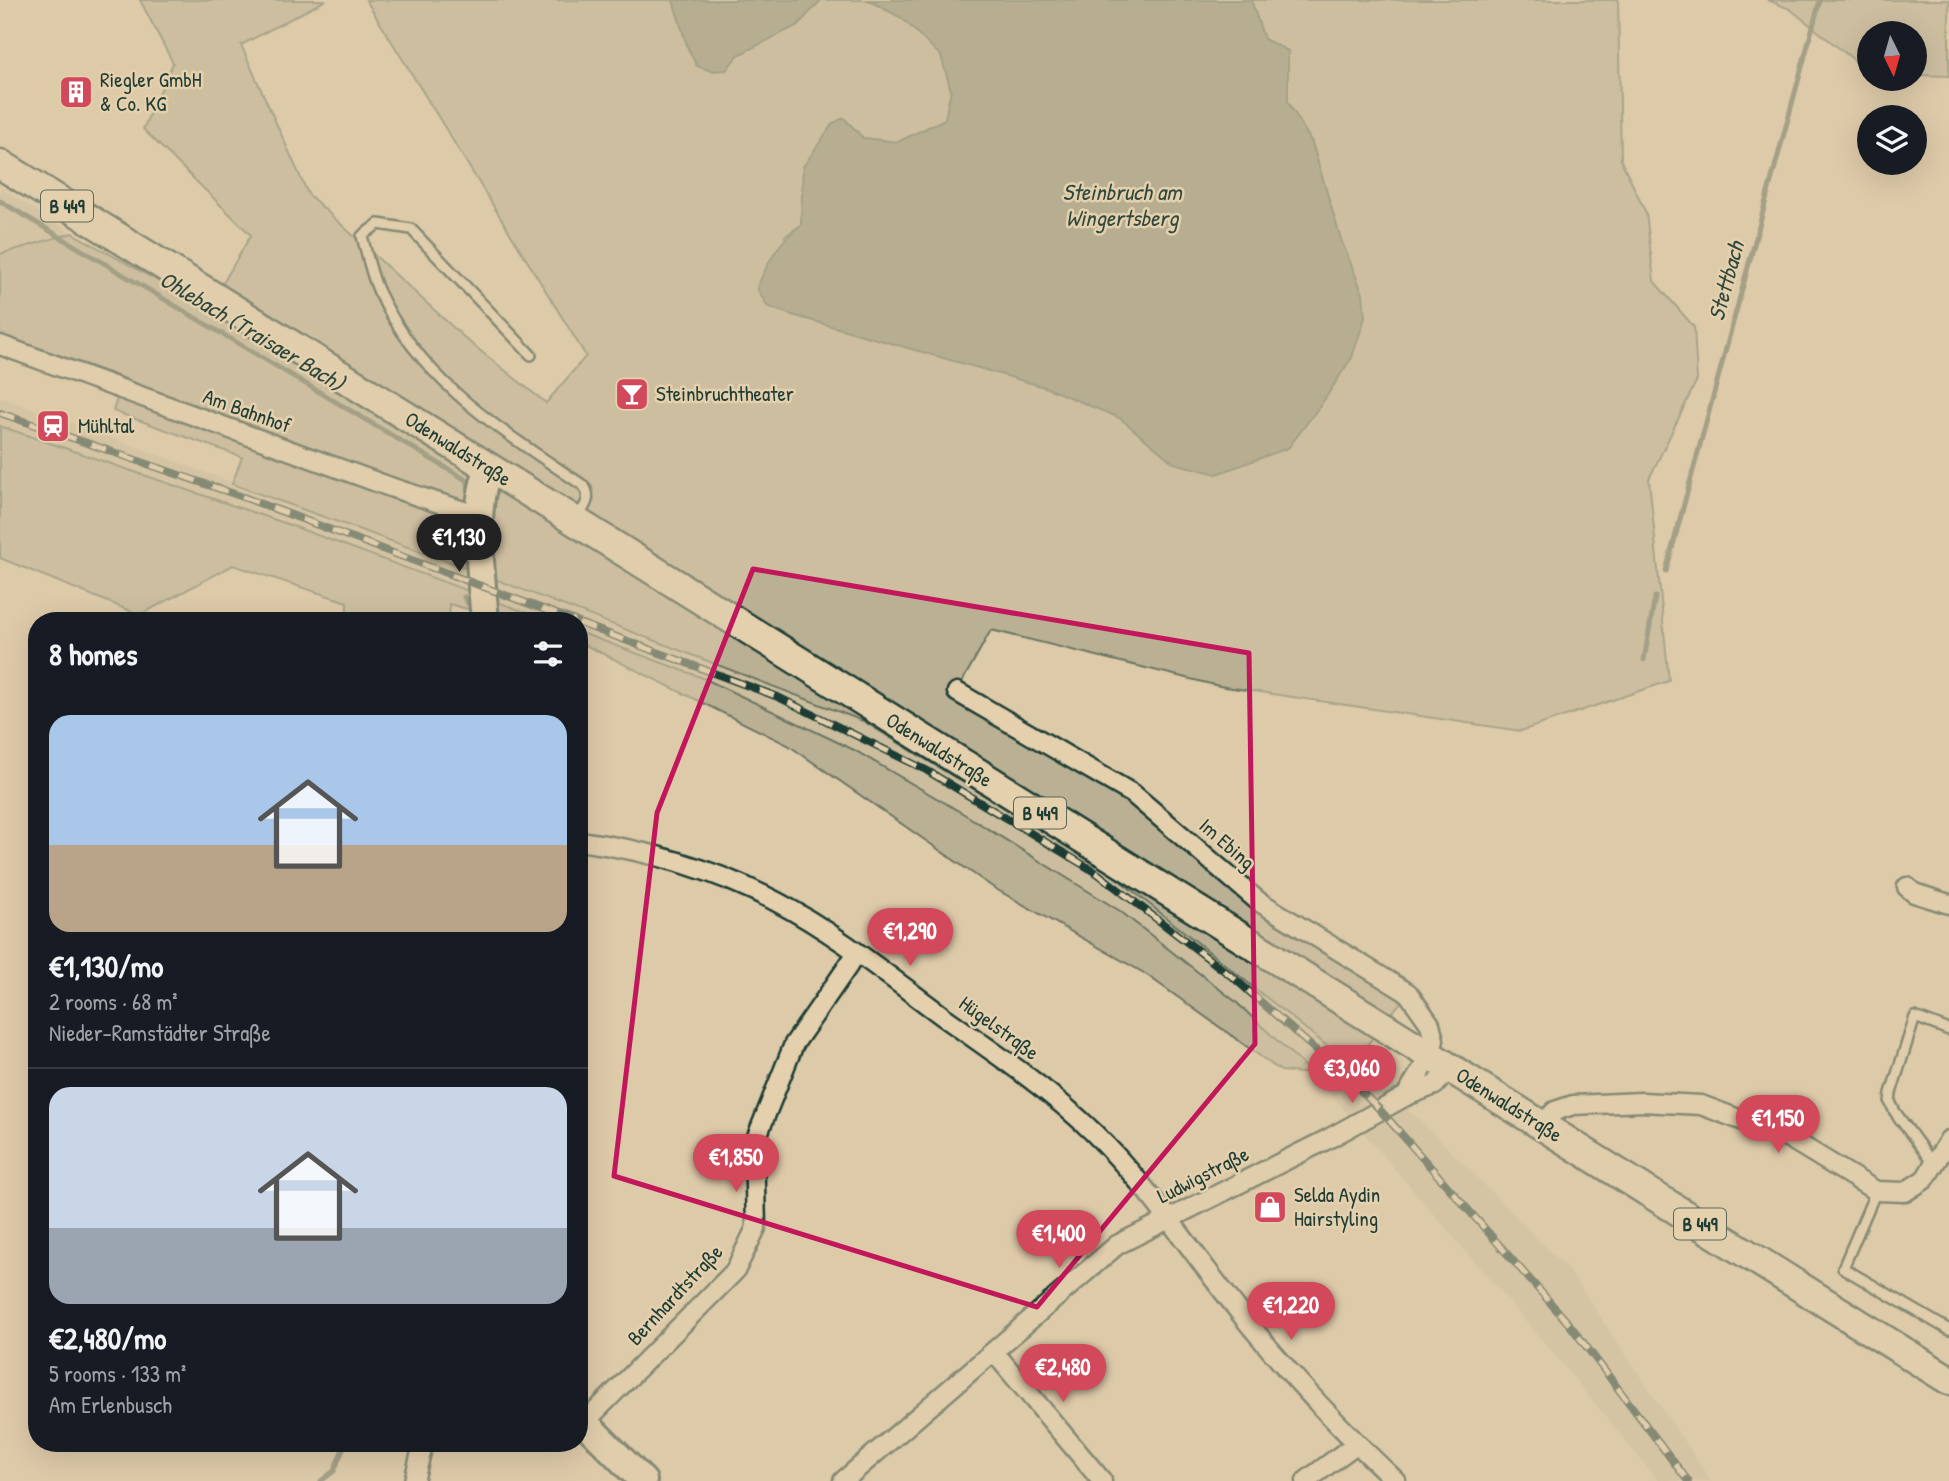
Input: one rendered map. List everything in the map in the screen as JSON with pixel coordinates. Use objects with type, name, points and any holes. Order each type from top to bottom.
[{"type":"main road","name":"Odenwaldstraße","points":[[0,164],[1949,1380]]},
{"type":"street","name":"Am Bahnhof","points":[[0,345],[393,488],[479,516]]},
{"type":"street","points":[[484,612],[479,516],[483,483],[489,469]]},
{"type":"street","name":"Im Ebing","points":[[957,692],[1133,794],[1258,901],[1408,993],[1431,1028],[1440,1062]]},
{"type":"street","name":"Hügelstraße","points":[[588,842],[716,873],[778,903],[857,953],[1028,1077],[1092,1132],[1169,1218],[1253,1330],[1356,1444],[1396,1481]]},
{"type":"street","points":[[1907,887],[1914,893],[1949,904]]},
{"type":"street","name":"Bernhardtstraße","points":[[588,1414],[735,1270],[756,1228],[754,1144],[794,1044],[857,953]]},
{"type":"street","name":"Ludwigstraße","points":[[843,1481],[1117,1245],[1328,1139],[1406,1096],[1435,1085],[1440,1062]]},
{"type":"street","points":[[1541,1125],[1555,1111],[1573,1105],[1642,1102],[1702,1105],[1790,1138],[1876,1191],[1905,1192],[1925,1179],[1949,1140]]},
{"type":"street","points":[[993,1352],[1102,1481]]},
{"type":"street","points":[[588,1426],[643,1481]]},
{"type":"street","points":[[1306,1481],[1356,1444]]},
{"type":"street","points":[[414,1481],[421,1452]]},
{"type":"lane","points":[[530,355],[411,229],[378,224],[362,236],[379,291],[408,342],[433,373],[489,422],[588,491],[588,498],[575,521]]},
{"type":"lane","points":[[1935,1166],[1895,1112],[1891,1093],[1915,1017],[1949,1030]]},
{"type":"lane","points":[[1876,1191],[1843,1268],[1949,1330]]},
{"type":"highlighted area","points":[[753,569],[1249,653],[1255,1044],[1037,1307],[614,1176],[657,813]]},
{"type":"shaded area","points":[[140,0],[326,0],[241,45],[308,194],[468,341],[546,403],[586,356],[366,0],[673,0],[688,48],[697,66],[726,70],[738,55],[798,25],[821,0],[868,0],[902,18],[942,56],[951,90],[945,119],[898,142],[863,138],[844,118],[803,167],[801,225],[785,236],[789,314],[1045,387],[1120,418],[1174,463],[1288,448],[1352,357],[1363,294],[1341,240],[1312,143],[1288,102],[1288,51],[1264,39],[1251,0],[1618,0],[1621,160],[1646,213],[1654,281],[1694,327],[1697,380],[1649,479],[1669,681],[1521,731],[1219,686],[991,630],[957,691],[1133,794],[1258,901],[1408,993],[1351,1065],[1109,872],[863,721],[588,615],[588,612],[580,612],[232,484],[242,457],[113,411],[124,378],[0,334],[0,254],[72,233],[208,309],[251,235],[143,129],[173,63]]},
{"type":"shaded area","points":[[1768,0],[1949,0],[1949,76],[1927,75],[1927,21],[1857,21],[1857,62],[1790,9]]},
{"type":"shaded area","points":[[0,188],[72,233],[0,254]]},
{"type":"shaded area","points":[[0,397],[580,612],[525,612],[290,525],[0,426]]},
{"type":"shaded area","points":[[0,426],[290,525],[525,612],[479,612],[449,604],[449,612],[347,612],[347,602],[233,565],[146,612],[133,612],[0,558]]},
{"type":"shaded area","points":[[588,615],[863,721],[1109,872],[1419,1119],[1568,1269],[1711,1481],[1658,1481],[1559,1360],[1313,1074],[1236,1002],[1120,911],[964,814],[854,750],[703,678],[588,635]]},
{"type":"shaded area","points":[[588,635],[703,678],[854,750],[964,814],[1120,911],[1236,1002],[1313,1074],[1281,1071],[1144,973],[994,888],[788,745],[588,646]]},
{"type":"water","points":[[673,0],[821,0],[798,25],[738,55],[726,70],[711,71],[697,66],[688,48]]},
{"type":"water","name":"Steinbruch am Wingertsberg","points":[[868,0],[1251,0],[1264,39],[1288,51],[1288,102],[1312,143],[1341,240],[1363,294],[1365,318],[1352,357],[1288,448],[1217,474],[1174,463],[1120,418],[1045,387],[767,306],[757,288],[774,253],[801,225],[803,167],[833,123],[844,118],[863,138],[898,142],[945,119],[951,90],[941,56],[902,18]]},
{"type":"waterway","name":"Stettbach","points":[[1666,571],[1820,0]]},
{"type":"waterway","name":"Ohlebach (Traisaer Bach)","points":[[0,201],[468,481],[469,499]]},
{"type":"waterway","name":"Ohlebach (Traisaer Bach)","points":[[464,597],[474,612]]},
{"type":"waterway","name":"Stettbach","points":[[1644,660],[1655,597]]},
{"type":"waterway","name":"Ohlebach (Traisaer Bach)","points":[[321,1481],[334,1471],[342,1452]]},
{"type":"railway","points":[[0,413],[243,497],[551,612]]},
{"type":"railway","points":[[588,626],[778,697],[926,770],[1097,873],[1235,979],[1381,1111],[1570,1325],[1688,1481]]},
{"type":"place","name":"Riegler GmbH & Co. KG","points":[[76,92]]},
{"type":"place","name":"Steinbruchtheater","points":[[632,394]]},
{"type":"place","name":"Mühltal","points":[[53,426]]},
{"type":"place","name":"Selda Aydin Hairstyling","points":[[1270,1207]]}]
